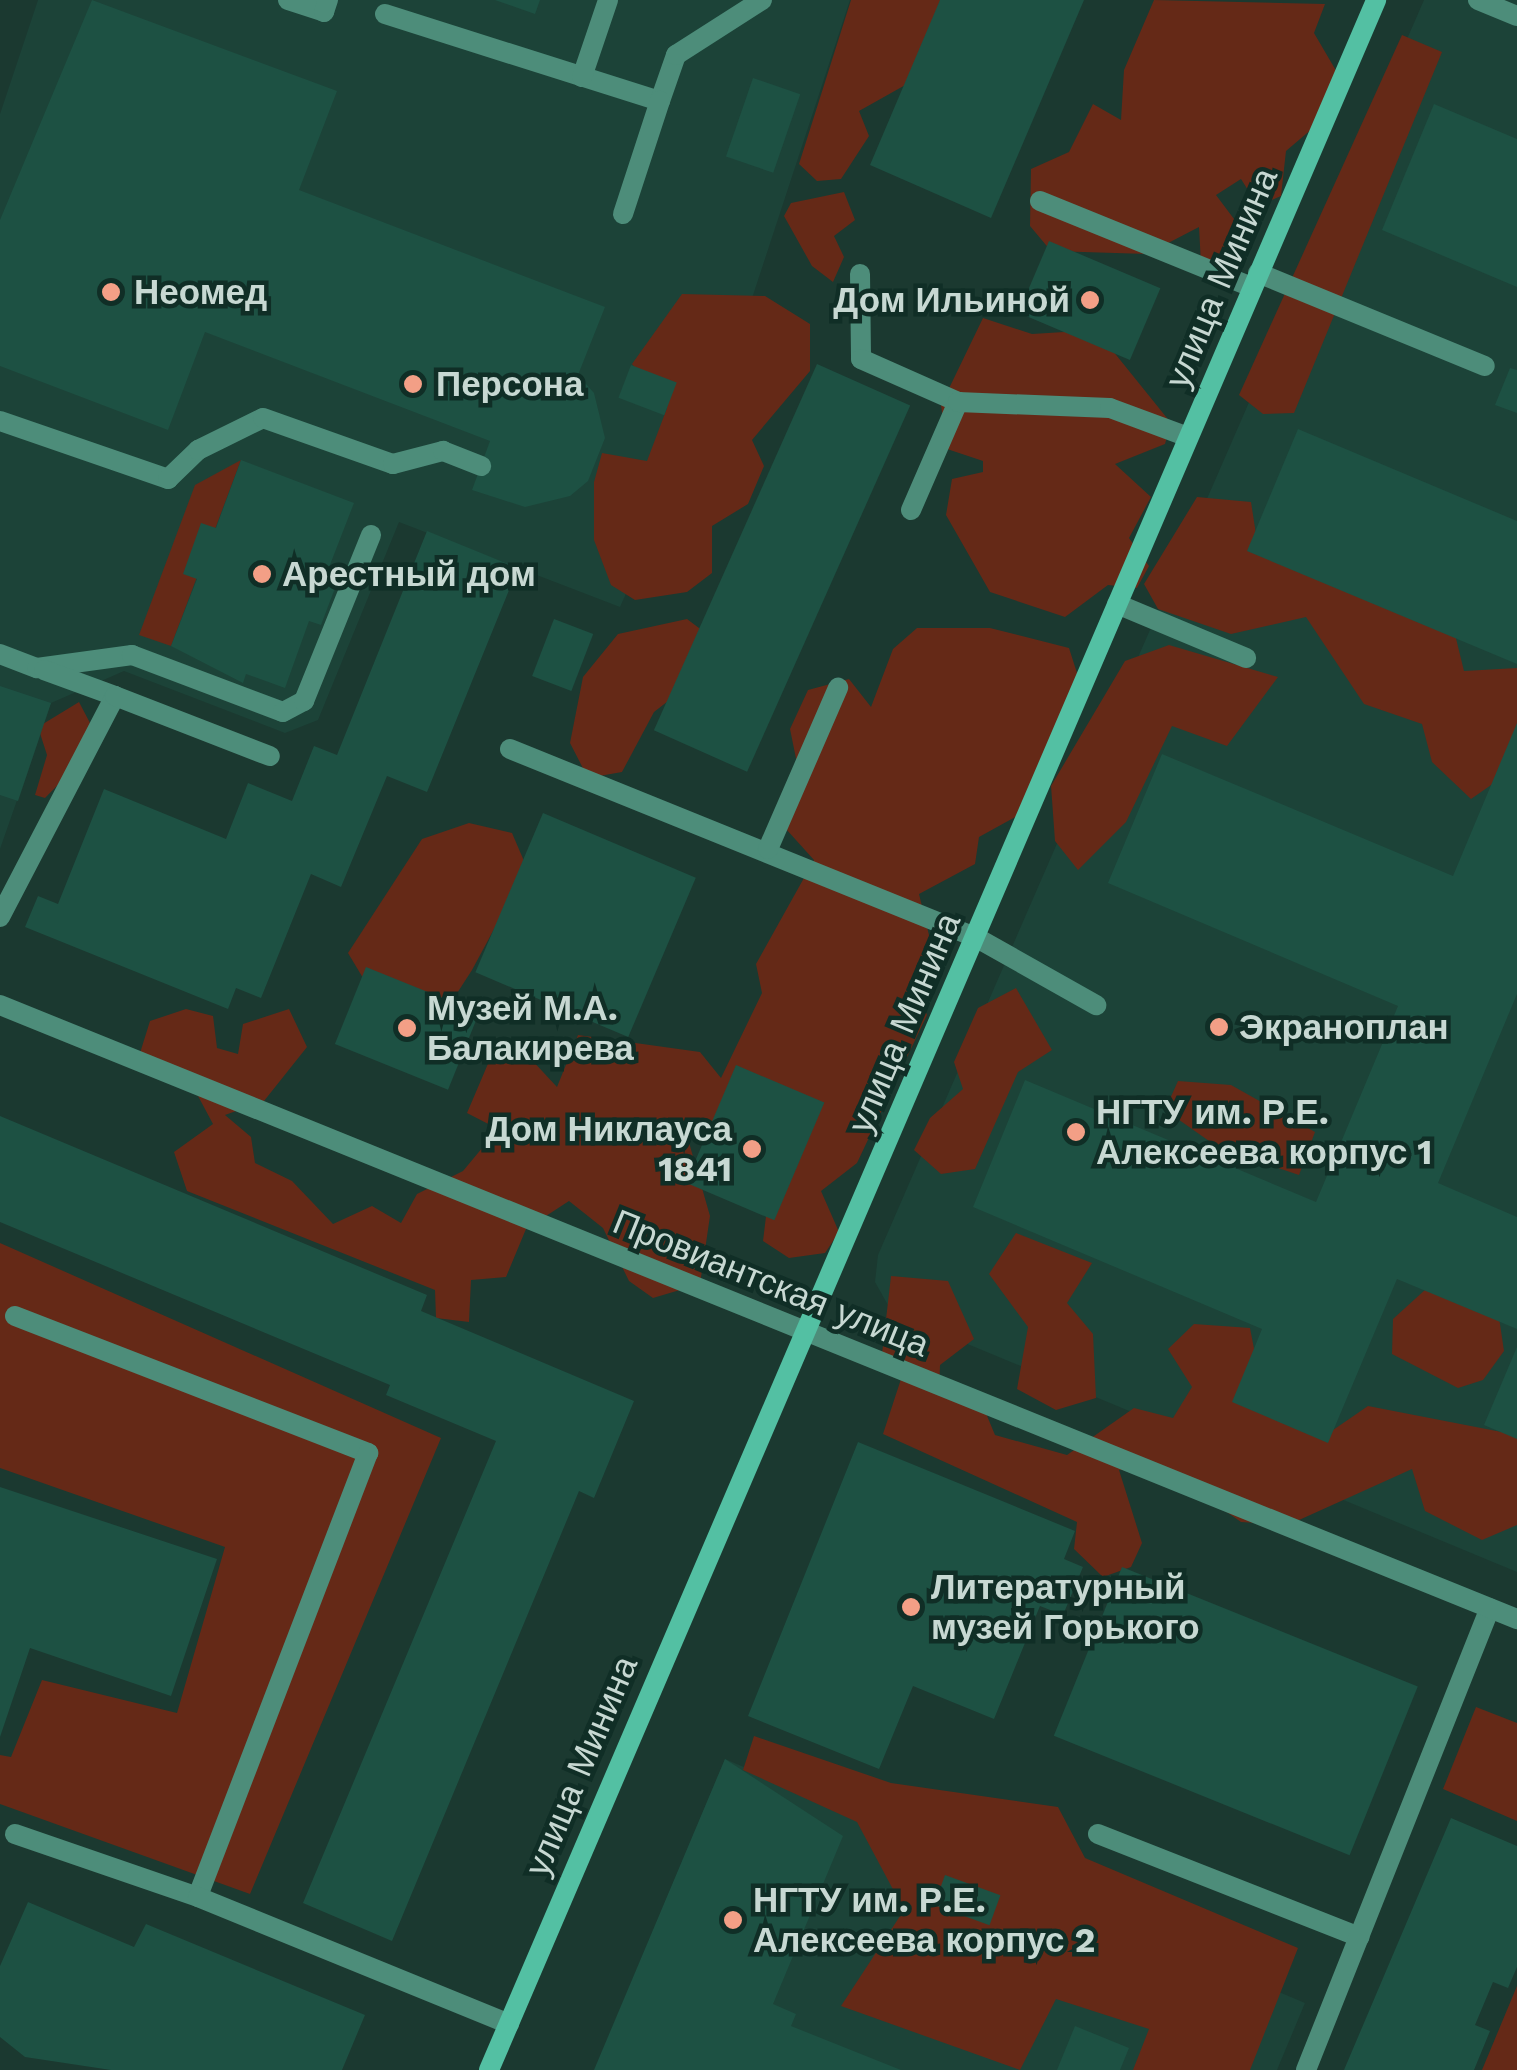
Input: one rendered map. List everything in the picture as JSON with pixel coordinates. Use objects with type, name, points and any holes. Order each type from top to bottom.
[{"type":"street","points":[[288,0],[324,12],[328,0]]},
{"type":"street","points":[[582,76],[608,0]]},
{"type":"street","points":[[623,214],[676,55],[762,0]]},
{"type":"street","name":"улица Минина","points":[[489,2070],[1376,0]]},
{"type":"street","points":[[1478,0],[1517,16]]},
{"type":"street","points":[[385,14],[660,101]]},
{"type":"street","points":[[1040,200],[1486,366]]},
{"type":"street","points":[[860,274],[861,359],[958,402],[1110,408],[1188,437]]},
{"type":"street","points":[[911,510],[958,402]]},
{"type":"street","points":[[0,421],[168,479],[198,450],[263,418],[393,464],[443,451],[481,466]]},
{"type":"street","points":[[37,668],[132,655],[283,712],[304,701],[371,535]]},
{"type":"street","points":[[1117,604],[1246,658]]},
{"type":"street","points":[[0,654],[270,756]]},
{"type":"street","points":[[768,849],[838,688]]},
{"type":"street","points":[[0,917],[115,696]]},
{"type":"street","points":[[510,748],[768,849],[976,938],[1096,1005]]},
{"type":"street","name":"Провиантская улица","points":[[0,1006],[1517,1619]]},
{"type":"street","points":[[15,1316],[368,1453],[198,1897]]},
{"type":"street","points":[[1306,2070],[1490,1608]]},
{"type":"street","points":[[15,1834],[198,1897],[508,2024]]},
{"type":"street","points":[[1098,1834],[1359,1937]]},
{"type":"shaded area","points":[[38,0],[850,0],[734,353],[620,607],[399,522],[318,720],[285,733],[124,671],[51,703],[0,849],[0,114]]},
{"type":"shaded area","points":[[851,0],[947,0],[916,79],[859,111],[869,136],[841,179],[817,181],[799,164]]},
{"type":"shaded area","points":[[1154,0],[1325,4],[1314,33],[1338,74],[1313,128],[1286,151],[1281,196],[1258,206],[1241,179],[1216,195],[1246,235],[1231,276],[1201,264],[1199,227],[1147,254],[1051,251],[1030,226],[1031,169],[1069,152],[1093,104],[1121,120],[1124,70]]},
{"type":"shaded area","points":[[1424,0],[1517,0],[1517,1572],[917,1323],[889,1307],[875,1282],[878,1255]]},
{"type":"shaded area","points":[[1402,35],[1442,52],[1294,413],[1263,414],[1239,395]]},
{"type":"shaded area","points":[[844,192],[855,220],[834,236],[844,257],[833,282],[812,266],[784,216],[791,203]]},
{"type":"shaded area","points":[[682,294],[765,296],[810,324],[810,371],[752,440],[764,466],[748,504],[712,526],[712,573],[687,592],[635,600],[611,585],[594,540],[594,482],[602,453],[647,461],[667,408],[632,364]]},
{"type":"shaded area","points":[[983,318],[1032,334],[1096,330],[1171,423],[1165,444],[1115,464],[1151,497],[1129,538],[1149,566],[1137,588],[1108,585],[1065,617],[990,592],[946,515],[952,479],[983,472],[983,461],[947,449],[941,405]]},
{"type":"shaded area","points":[[241,460],[171,646],[139,635],[195,485]]},
{"type":"shaded area","points":[[1197,497],[1251,502],[1258,547],[1450,614],[1464,671],[1517,668],[1517,767],[1471,799],[1432,762],[1422,724],[1364,704],[1306,617],[1231,634],[1158,609],[1144,584]]},
{"type":"shaded area","points":[[687,619],[711,637],[713,666],[654,712],[622,772],[588,778],[570,743],[583,677],[618,634]]},
{"type":"shaded area","points":[[917,628],[990,628],[1069,648],[1084,695],[1035,806],[979,837],[975,864],[919,894],[938,972],[917,989],[927,1015],[857,1163],[821,1191],[839,1232],[825,1253],[789,1258],[763,1241],[774,1151],[719,1125],[686,1132],[710,1216],[700,1284],[653,1298],[629,1281],[603,1228],[569,1201],[526,1229],[506,1277],[471,1280],[469,1322],[436,1318],[435,1290],[187,1191],[174,1152],[213,1124],[190,1081],[140,1053],[150,1021],[186,1009],[213,1016],[217,1048],[238,1054],[243,1024],[289,1009],[307,1047],[264,1101],[225,1115],[251,1137],[255,1163],[292,1181],[333,1224],[372,1206],[401,1223],[417,1194],[463,1171],[498,1129],[467,1113],[490,1059],[516,1043],[557,1087],[578,1035],[700,1052],[721,1078],[762,993],[756,964],[814,860],[786,829],[802,788],[790,729],[808,690],[849,679],[871,707],[893,649]]},
{"type":"shaded area","points":[[1169,645],[1278,677],[1227,746],[1172,726],[1126,822],[1078,870],[1055,841],[1051,786],[1125,661]]},
{"type":"shaded area","points":[[79,702],[100,742],[45,798],[35,795],[47,755],[38,727]]},
{"type":"shaded area","points":[[469,823],[512,833],[527,868],[472,970],[452,1001],[369,988],[348,953],[422,839]]},
{"type":"shaded area","points":[[1016,988],[1052,1050],[1018,1072],[975,1169],[941,1174],[914,1150],[930,1118],[963,1089],[954,1062],[978,1008]]},
{"type":"shaded area","points":[[1178,1081],[1231,1085],[1315,1132],[1299,1175],[1219,1148],[1165,1110]]},
{"type":"shaded area","points":[[1016,1233],[1092,1263],[1067,1303],[1093,1334],[1096,1398],[1056,1410],[1017,1389],[1028,1327],[989,1274]]},
{"type":"shaded area","points":[[0,1243],[441,1438],[250,1894],[0,1804],[0,1755],[11,1757],[42,1680],[177,1713],[225,1547],[0,1468]]},
{"type":"shaded area","points":[[891,1276],[948,1281],[974,1339],[940,1365],[939,1394],[985,1411],[995,1435],[1067,1455],[1134,1408],[1173,1418],[1192,1387],[1168,1349],[1194,1324],[1250,1328],[1257,1364],[1320,1439],[1368,1406],[1517,1435],[1517,1525],[1482,1540],[1425,1511],[1412,1469],[1288,1525],[1241,1522],[1168,1471],[1119,1470],[1142,1543],[1131,1567],[1103,1577],[1074,1549],[1077,1522],[883,1434],[901,1379],[882,1354]]},
{"type":"shaded area","points":[[1426,1289],[1497,1304],[1504,1351],[1483,1380],[1458,1388],[1392,1354],[1393,1319]]},
{"type":"shaded area","points":[[1476,1707],[1517,1723],[1517,1821],[1443,1789]]},
{"type":"shaded area","points":[[754,1736],[891,1783],[1058,1807],[1085,1858],[1298,1948],[1250,2070],[1133,2070],[1149,2029],[1056,1999],[1020,2070],[841,2006],[904,1910],[857,1822],[743,1770]]},
{"type":"shaded area","points":[[725,1759],[1305,2003],[1277,2070],[595,2070]]},
{"type":"shaded area","points":[[1517,1986],[1517,2070],[1482,2070]]},
{"type":"building","points":[[92,0],[337,91],[299,190],[605,307],[578,375],[594,393],[605,438],[588,481],[570,496],[525,507],[472,490],[490,441],[205,332],[168,430],[0,366],[0,220]]},
{"type":"building","points":[[495,0],[540,0],[535,14]]},
{"type":"building","points":[[940,0],[1084,0],[991,218],[870,165]]},
{"type":"building","points":[[753,78],[800,94],[773,173],[726,156]]},
{"type":"building","points":[[1434,104],[1517,139],[1517,287],[1382,230]]},
{"type":"building","name":"Дом Ильиной","points":[[1049,241],[1160,288],[1130,360],[1019,313]]},
{"type":"building","points":[[817,364],[910,405],[747,772],[654,730]]},
{"type":"building","points":[[631,365],[677,383],[664,415],[618,398]]},
{"type":"building","points":[[1510,368],[1517,370],[1517,413],[1495,405]]},
{"type":"building","points":[[1298,429],[1517,521],[1517,664],[1247,551]]},
{"type":"building","name":"Арестный дом","points":[[241,460],[354,503],[328,570],[340,575],[321,625],[309,621],[285,688],[246,674],[243,683],[171,646],[197,579],[183,574],[201,523],[216,528]]},
{"type":"building","points":[[427,531],[518,568],[427,792],[387,776],[341,887],[311,874],[261,998],[236,988],[228,1009],[25,927],[38,896],[58,904],[104,789],[226,839],[248,783],[292,801],[314,746],[337,755]]},
{"type":"building","points":[[554,619],[593,634],[571,691],[532,676]]},
{"type":"building","points":[[0,686],[51,703],[18,801],[0,795]]},
{"type":"building","name":"НГТУ им. Р.Е. Алексеева корпус 1","points":[[1517,723],[1517,994],[1438,1183],[1517,1217],[1517,1329],[1397,1279],[1328,1443],[1232,1402],[1262,1329],[973,1207],[1025,1080],[1316,1202],[1398,1006],[1108,883],[1162,754],[1453,876]]},
{"type":"building","points":[[543,813],[696,878],[628,1037],[475,972]]},
{"type":"building","name":"Музей М.А. Балакирева","points":[[366,967],[479,1013],[448,1090],[335,1044]]},
{"type":"building","name":"Дом Никлауса 1841","points":[[736,1065],[824,1103],[774,1220],[686,1183]]},
{"type":"building","points":[[0,1116],[427,1295],[421,1311],[634,1401],[594,1498],[579,1491],[392,1941],[303,1903],[496,1441],[386,1395],[390,1385],[0,1222]]},
{"type":"building","points":[[1517,1347],[1517,1439],[1484,1425]]},
{"type":"building","points":[[858,1442],[1075,1531],[1064,1559],[1083,1567],[1063,1615],[1040,1606],[994,1719],[913,1686],[879,1769],[748,1716]]},
{"type":"building","points":[[0,1487],[217,1559],[171,1696],[30,1648],[0,1737]]},
{"type":"building","points":[[1122,1567],[1418,1686],[1350,1855],[1054,1736]]},
{"type":"building","name":"НГТУ им. Р.Е. Алексеева корпус 2","points":[[725,1759],[843,1836],[773,2004],[796,2014],[791,2026],[901,2070],[594,2070]]},
{"type":"building","points":[[1451,1818],[1517,1846],[1517,1967],[1508,1988],[1493,1982],[1475,2025],[1490,2031],[1474,2070],[1344,2070]]},
{"type":"building","points":[[945,1875],[1000,1895],[989,1925],[934,1905]]},
{"type":"building","points":[[28,1902],[134,1947],[146,1924],[365,2015],[342,2070],[111,2070],[25,2057],[0,2037],[0,1966]]},
{"type":"building","points":[[1075,2026],[1129,2048],[1120,2070],[1057,2070]]},
{"type":"place","name":"Неомед","points":[[111,292]]},
{"type":"place","name":"Дом Ильиной","points":[[1090,300]]},
{"type":"place","name":"Персона","points":[[413,384]]},
{"type":"place","name":"Арестный дом","points":[[262,574]]},
{"type":"place","name":"Экраноплан","points":[[1219,1027]]},
{"type":"place","name":"Музей М.А. Балакирева","points":[[407,1028]]},
{"type":"place","name":"НГТУ им. Р.Е. Алексеева корпус 1","points":[[1076,1132]]},
{"type":"place","name":"Дом Никлауса 1841","points":[[752,1149]]},
{"type":"place","name":"Литературный музей Горького","points":[[911,1607]]},
{"type":"place","name":"НГТУ им. Р.Е. Алексеева корпус 2","points":[[733,1920]]}]
